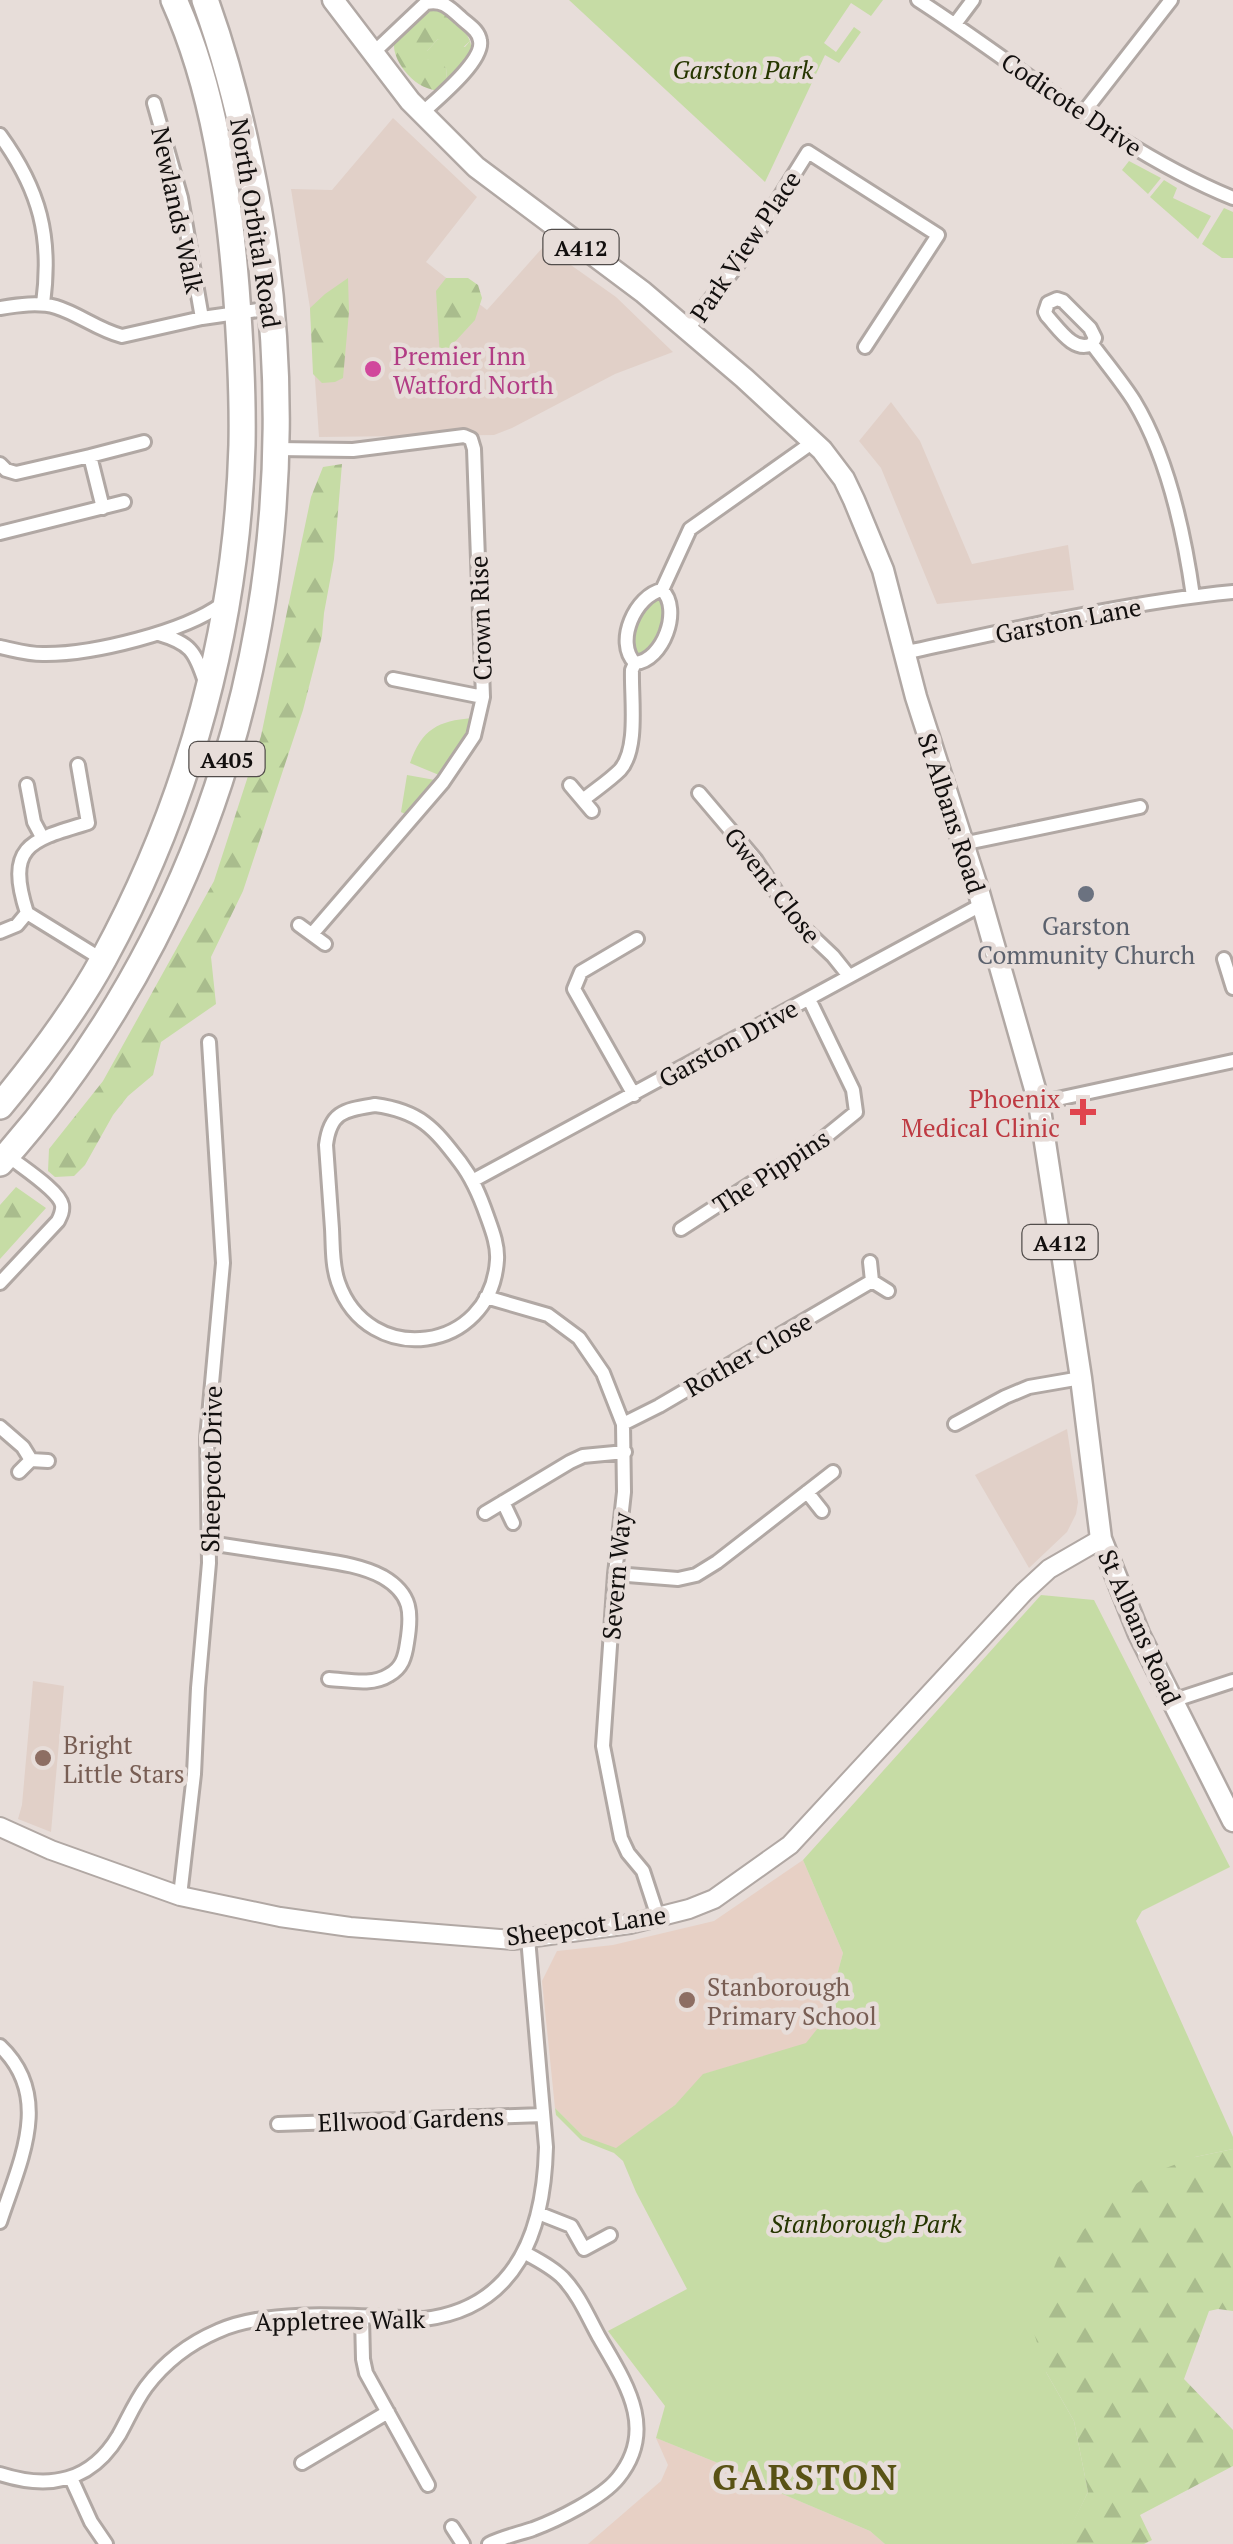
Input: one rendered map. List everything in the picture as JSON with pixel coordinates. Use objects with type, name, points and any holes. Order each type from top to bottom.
[{"type":"highway","name":"North Orbital Road","points":[[3,1095],[74,1008],[146,876],[209,692],[227,600],[242,444],[238,314],[226,194],[212,116],[174,0]]},
{"type":"highway","name":"North Orbital Road","points":[[4,1159],[81,1060],[132,980],[176,893],[212,804],[255,650],[274,517],[278,449],[276,354],[258,202],[242,126],[205,0]]},
{"type":"main road","name":"St Albans Road","points":[[333,0],[421,114],[476,167],[687,330],[814,442],[844,480],[883,570],[903,653],[1039,1103],[1081,1378],[1100,1539],[1139,1634],[1233,1821]]},
{"type":"street","points":[[372,54],[426,3],[436,0],[478,33],[479,53],[421,114]]},
{"type":"street","name":"Codicote Drive","points":[[918,0],[1167,167],[1233,198]]},
{"type":"street","points":[[955,24],[973,0]]},
{"type":"street","points":[[1082,113],[1172,0]]},
{"type":"street","name":"Newlands Walk","points":[[154,102],[181,198],[202,318]]},
{"type":"street","points":[[0,135],[18,160],[42,218],[48,255],[43,304]]},
{"type":"street","name":"Park View Place","points":[[687,330],[738,264],[808,152],[938,234],[864,346]]},
{"type":"street","points":[[0,308],[43,304],[58,307],[122,336],[202,318],[272,308]]},
{"type":"street","points":[[1092,344],[1134,401],[1156,448],[1186,548],[1194,596]]},
{"type":"street","name":"Crown Rise","points":[[278,449],[353,450],[464,436],[472,439],[474,448],[483,697],[474,736],[451,770],[312,934]]},
{"type":"street","points":[[0,464],[16,473],[144,442]]},
{"type":"street","points":[[662,590],[690,529],[814,442]]},
{"type":"street","points":[[90,456],[102,508]]},
{"type":"street","points":[[0,533],[124,502]]},
{"type":"street","points":[[662,590],[670,597],[672,612],[666,630],[654,656],[636,663],[626,648],[627,635],[640,604],[652,592],[662,590]]},
{"type":"street","name":"Garston Lane","points":[[903,653],[1112,609],[1233,592]]},
{"type":"street","points":[[0,646],[42,655],[64,654],[159,634],[205,616],[227,600]]},
{"type":"street","points":[[159,634],[182,641],[194,652],[209,692]]},
{"type":"street","points":[[570,785],[588,806],[628,758],[632,739],[632,670],[636,663]]},
{"type":"street","points":[[393,678],[483,697]]},
{"type":"street","points":[[78,765],[88,823],[31,844],[19,868],[19,883],[27,913],[103,960]]},
{"type":"street","points":[[27,786],[34,822],[42,837]]},
{"type":"street","name":"Gwent Close","points":[[699,793],[755,859],[794,920],[849,976]]},
{"type":"street","points":[[962,844],[1140,808]]},
{"type":"street","name":"Garston Drive","points":[[474,1180],[981,905]]},
{"type":"street","points":[[0,932],[18,925],[27,913]]},
{"type":"street","points":[[299,925],[325,944]]},
{"type":"street","points":[[634,1095],[574,988],[581,972],[637,939]]},
{"type":"street","points":[[1224,960],[1233,988]]},
{"type":"street","name":"The Pippins","points":[[681,1229],[808,1151],[856,1112],[853,1090],[808,1000]]},
{"type":"street","name":"Sheepcot Drive","points":[[180,1896],[194,1774],[209,1543],[207,1438],[223,1263],[209,1042]]},
{"type":"street","points":[[1039,1103],[1233,1061]]},
{"type":"street","points":[[375,1105],[409,1112],[433,1129],[474,1180],[496,1248],[494,1278],[486,1297],[465,1323],[434,1338],[404,1339],[373,1328],[361,1318],[337,1280],[326,1145],[333,1120],[342,1112],[375,1105]]},
{"type":"street","points":[[0,1283],[58,1221],[62,1211],[62,1201],[54,1192],[4,1159]]},
{"type":"street","points":[[870,1262],[872,1281],[888,1291]]},
{"type":"street","name":"Rother Close","points":[[623,1424],[872,1281]]},
{"type":"street","name":"Severn Way","points":[[486,1297],[548,1316],[579,1338],[603,1373],[623,1424],[624,1492],[603,1746],[621,1838],[644,1872],[658,1917]]},
{"type":"street","points":[[955,1424],[1029,1387],[1081,1378]]},
{"type":"street","points":[[0,1426],[31,1460]]},
{"type":"street","points":[[485,1512],[583,1456],[625,1452]]},
{"type":"street","points":[[19,1472],[31,1460],[48,1461]]},
{"type":"street","points":[[615,1574],[678,1579],[696,1576],[833,1472]]},
{"type":"street","points":[[807,1492],[822,1510]]},
{"type":"street","points":[[502,1502],[513,1523]]},
{"type":"street","name":"Sheepcot Lane","points":[[0,1826],[100,1869],[180,1896],[350,1927],[512,1940],[630,1924],[689,1909],[714,1899],[790,1845],[1024,1592],[1049,1569],[1100,1539]]},
{"type":"street","points":[[209,1543],[346,1564],[378,1574],[404,1595],[411,1621],[402,1663],[393,1674],[368,1682],[329,1679]]},
{"type":"street","points":[[1172,1701],[1233,1681]]},
{"type":"street","name":"Appletree Walk","points":[[70,2478],[108,2452],[144,2389],[171,2361],[205,2337],[238,2323],[268,2318],[424,2320],[458,2313],[486,2299],[510,2278],[525,2252],[538,2213],[546,2168],[528,1938]]},
{"type":"street","points":[[0,2046],[25,2083],[30,2117],[0,2222]]},
{"type":"street","name":"Ellwood Gardens","points":[[278,2124],[543,2115]]},
{"type":"street","points":[[538,2213],[571,2226],[584,2248],[610,2235]]},
{"type":"street","points":[[489,2544],[545,2524],[609,2487],[626,2466],[637,2438],[634,2406],[627,2386],[573,2290],[555,2271],[525,2252]]},
{"type":"street","points":[[362,2317],[366,2374],[428,2485]]},
{"type":"street","points":[[302,2463],[388,2412]]},
{"type":"street","points":[[0,2474],[31,2482],[70,2478],[106,2544]]},
{"type":"street","points":[[452,2527],[464,2544]]},
{"type":"shaded area","points":[[393,118],[477,197],[426,262],[487,310],[544,246],[616,297],[673,352],[615,374],[494,435],[319,437],[310,308],[291,189],[332,190]]},
{"type":"shaded area","points":[[891,402],[920,441],[972,564],[1068,545],[1074,590],[937,604],[881,468],[859,441]]},
{"type":"shaded area","points":[[1067,1429],[1078,1502],[1076,1514],[1067,1532],[1029,1568],[975,1475]]},
{"type":"shaded area","points":[[33,1681],[64,1686],[51,1832],[18,1819]]},
{"type":"shaded area","name":"Stanborough Primary School","points":[[803,1860],[843,1953],[825,2019],[806,2044],[704,2074],[675,2105],[616,2149],[583,2136],[555,2108],[542,1981],[557,1951],[613,1945],[714,1921]]},
{"type":"shaded area","points":[[656,2438],[760,2480],[773,2490],[870,2531],[885,2544],[588,2544],[661,2481],[668,2465]]},
{"type":"green space","name":"Garston Park","points":[[569,0],[883,0],[871,16],[851,3],[824,43],[836,52],[854,27],[861,32],[839,63],[825,55],[765,182]]},
{"type":"green space","points":[[430,9],[444,10],[470,41],[458,52],[438,39],[427,51],[427,59],[439,61],[446,68],[447,80],[438,91],[411,78],[394,49],[394,41],[403,27]]},
{"type":"green space","points":[[438,39],[465,47],[470,41],[468,57],[447,80],[446,68],[427,59],[427,51]]},
{"type":"green space","points":[[1129,161],[1161,178],[1148,194],[1122,170]]},
{"type":"green space","points":[[1164,180],[1177,188],[1173,198],[1211,216],[1198,239],[1150,197]]},
{"type":"green space","points":[[1224,208],[1233,212],[1233,258],[1222,258],[1202,244]]},
{"type":"green space","points":[[348,278],[343,378],[322,383],[313,374],[310,308]]},
{"type":"green space","points":[[446,278],[468,278],[478,285],[482,298],[475,320],[440,358],[436,291]]},
{"type":"green space","points":[[342,464],[334,559],[322,636],[303,710],[243,891],[211,957],[216,1004],[161,1042],[153,1075],[113,1115],[85,1165],[74,1176],[55,1177],[48,1171],[49,1149],[103,1081],[214,881],[261,736],[311,497],[323,467]]},
{"type":"green space","points":[[657,598],[665,605],[664,617],[649,652],[639,657],[631,650],[635,627],[641,614]]},
{"type":"green space","points":[[472,718],[467,735],[439,775],[410,763],[420,742],[433,729]]},
{"type":"green space","points":[[407,775],[435,780],[405,814],[401,812]]},
{"type":"green space","points":[[16,1187],[46,1208],[0,1259],[0,1205]]},
{"type":"green space","name":"Stanborough Park","points":[[1041,1595],[1094,1600],[1230,1867],[1142,1911],[1136,1921],[1233,2137],[1233,2149],[1195,2157],[1046,2372],[1074,2421],[1088,2492],[1064,2542],[885,2544],[870,2531],[773,2490],[760,2480],[656,2438],[665,2406],[608,2331],[687,2289],[623,2161],[614,2153],[581,2140],[556,2115],[555,2108],[583,2136],[616,2148],[675,2105],[703,2074],[806,2043],[825,2019],[843,1953],[803,1860]]},
{"type":"green space","points":[[1233,2149],[1233,2311],[1209,2311],[1184,2379],[1233,2430],[1233,2466],[1140,2515],[1152,2540],[1144,2544],[1062,2544],[1088,2492],[1074,2421],[1046,2372],[1031,2323],[1058,2258],[1105,2206],[1150,2174],[1195,2157]]},
{"type":"place","name":"Premier Inn Watford North","points":[[373,369]]},
{"type":"place","name":"Garston Community Church","points":[[1086,894]]},
{"type":"place","name":"Phoenix Medical Clinic","points":[[1083,1112]]},
{"type":"place","name":"Bright Little Stars","points":[[43,1758]]},
{"type":"place","name":"Stanborough Primary School","points":[[687,2000]]},
{"type":"district","name":"GARSTON","points":[[806,2477]]}]
